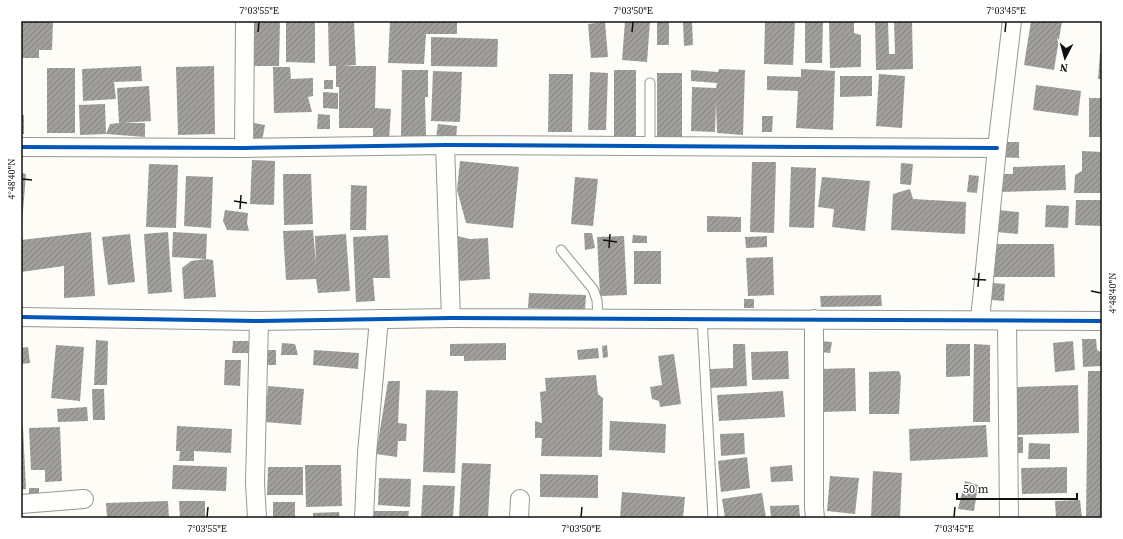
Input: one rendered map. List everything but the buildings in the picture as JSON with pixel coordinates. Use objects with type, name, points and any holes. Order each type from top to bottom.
[{"type":"street","points":[[244,148],[245,21]]},
{"type":"street","points":[[980,320],[997,148],[1012,21]]},
{"type":"street","points":[[445,145],[451,318]]},
{"type":"street","points":[[21,147],[244,148],[445,145],[997,148]]},
{"type":"street","points":[[22,318],[259,321],[451,318],[814,318],[980,320],[1007,322],[1102,321]]},
{"type":"street","points":[[814,318],[813,499],[815,518]]},
{"type":"street","points":[[364,518],[367,453],[379,319]]},
{"type":"street","points":[[257,518],[255,484],[259,321]]},
{"type":"street","points":[[1007,322],[1009,518]]},
{"type":"street","points":[[21,504],[84,499]]},
{"type":"street","points":[[519,518],[520,499]]},
{"type":"lane","points":[[650,82],[650,146]]},
{"type":"lane","points":[[561,250],[593,289],[598,300],[598,318]]},
{"type":"lane","points":[[702,318],[713,518]]},
{"type":"cycle path","points":[[21,147],[244,148],[445,145],[997,148]]},
{"type":"cycle path","points":[[21,317],[259,321],[451,318],[1102,321]]}]
